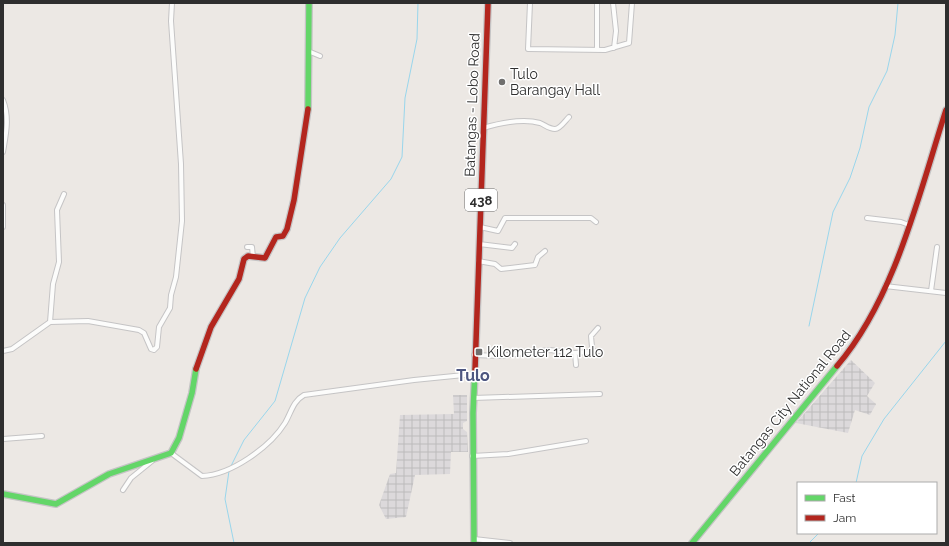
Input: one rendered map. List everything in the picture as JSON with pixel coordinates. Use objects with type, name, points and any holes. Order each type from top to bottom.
[{"type":"street","points":[[3,351],[12,349],[50,322],[88,322],[139,330],[144,333],[151,349],[154,350],[157,347],[159,327],[170,308],[178,267],[182,221],[181,164],[171,21],[172,3]]},
{"type":"street","points":[[3,494],[56,504],[109,474],[171,453],[179,438],[190,398],[194,376],[211,327],[239,279],[244,259],[248,256],[265,258],[276,237],[283,236],[287,229],[294,200],[308,115],[309,3]]},
{"type":"street","name":"Batangas - Lobo Road","points":[[474,541],[472,456],[474,355],[488,3]]},
{"type":"street","points":[[530,3],[528,49],[596,50],[614,48],[626,44],[630,40],[632,3]]},
{"type":"street","points":[[596,50],[597,3]]},
{"type":"street","points":[[613,3],[616,35],[614,48]]},
{"type":"street","points":[[308,51],[320,56]]},
{"type":"street","points":[[3,100],[6,109],[3,152]]},
{"type":"street","name":"Batangas City National Road","points":[[692,543],[805,403],[847,354],[872,316],[885,286],[944,127],[946,110]]},
{"type":"street","points":[[483,128],[502,124],[528,122],[539,123],[555,129],[569,117]]},
{"type":"street","points":[[50,322],[53,284],[59,262],[57,210],[64,194]]},
{"type":"street","points":[[3,205],[3,227]]},
{"type":"street","points":[[480,227],[498,231],[505,218],[591,218],[596,222]]},
{"type":"street","points":[[867,218],[897,221],[908,225]]},
{"type":"street","points":[[479,244],[512,248],[515,244]]},
{"type":"street","points":[[247,247],[252,247],[253,257]]},
{"type":"street","points":[[931,291],[936,247]]},
{"type":"street","points":[[478,261],[495,264],[501,269],[535,265],[538,257],[545,251]]},
{"type":"street","points":[[885,286],[946,293]]},
{"type":"street","points":[[590,353],[592,347],[591,335],[598,328]]},
{"type":"street","points":[[474,355],[500,356],[550,350],[575,353],[600,351]]},
{"type":"street","points":[[575,353],[576,365]]},
{"type":"street","points":[[171,453],[202,476],[220,474],[258,453],[285,423],[291,409],[298,399],[304,395],[414,380],[474,374]]},
{"type":"street","points":[[473,398],[600,394]]},
{"type":"street","points":[[3,439],[42,436]]},
{"type":"street","points":[[472,456],[508,454],[586,441]]},
{"type":"street","points":[[123,490],[131,478],[154,460]]},
{"type":"street","points":[[474,541],[510,543]]},
{"type":"shaded area","points":[[851,360],[875,383],[867,396],[876,404],[870,415],[855,410],[848,433],[796,423]]},
{"type":"shaded area","points":[[453,395],[467,395],[467,421],[463,423],[463,429],[467,432],[468,452],[451,452],[450,474],[415,475],[406,517],[386,519],[379,505],[390,474],[396,473],[400,415],[454,414]]},
{"type":"waterway","points":[[231,466],[244,440],[275,401],[305,298],[320,267],[340,238],[391,179],[402,157],[405,98],[417,39],[418,3]]},
{"type":"waterway","points":[[809,326],[833,212],[850,178],[860,148],[869,107],[887,71],[895,35],[898,3]]},
{"type":"waterway","points":[[856,482],[862,456],[884,419],[946,341]]},
{"type":"waterway","points":[[229,471],[225,499],[234,543]]},
{"type":"waterway","points":[[809,543],[818,534]]},
{"type":"traffic: fast","points":[[308,109],[309,3]]},
{"type":"traffic: fast","points":[[692,543],[837,366]]},
{"type":"traffic: fast","points":[[3,494],[56,504],[109,474],[171,453],[179,438],[192,393],[196,369]]},
{"type":"traffic: fast","points":[[474,543],[473,413],[475,370]]},
{"type":"traffic: jam","points":[[475,370],[488,3]]},
{"type":"traffic: jam","points":[[196,369],[211,327],[239,279],[244,259],[248,256],[265,258],[276,237],[283,236],[287,229],[294,200],[308,109]]},
{"type":"traffic: jam","points":[[837,366],[857,339],[875,309],[890,277],[915,210],[946,110]]},
{"type":"place","name":"Tulo Barangay Hall","points":[[502,82]]},
{"type":"place","name":"Kilometer 112 Tulo","points":[[479,352]]},
{"type":"district","name":"Tulo","points":[[473,375]]}]
